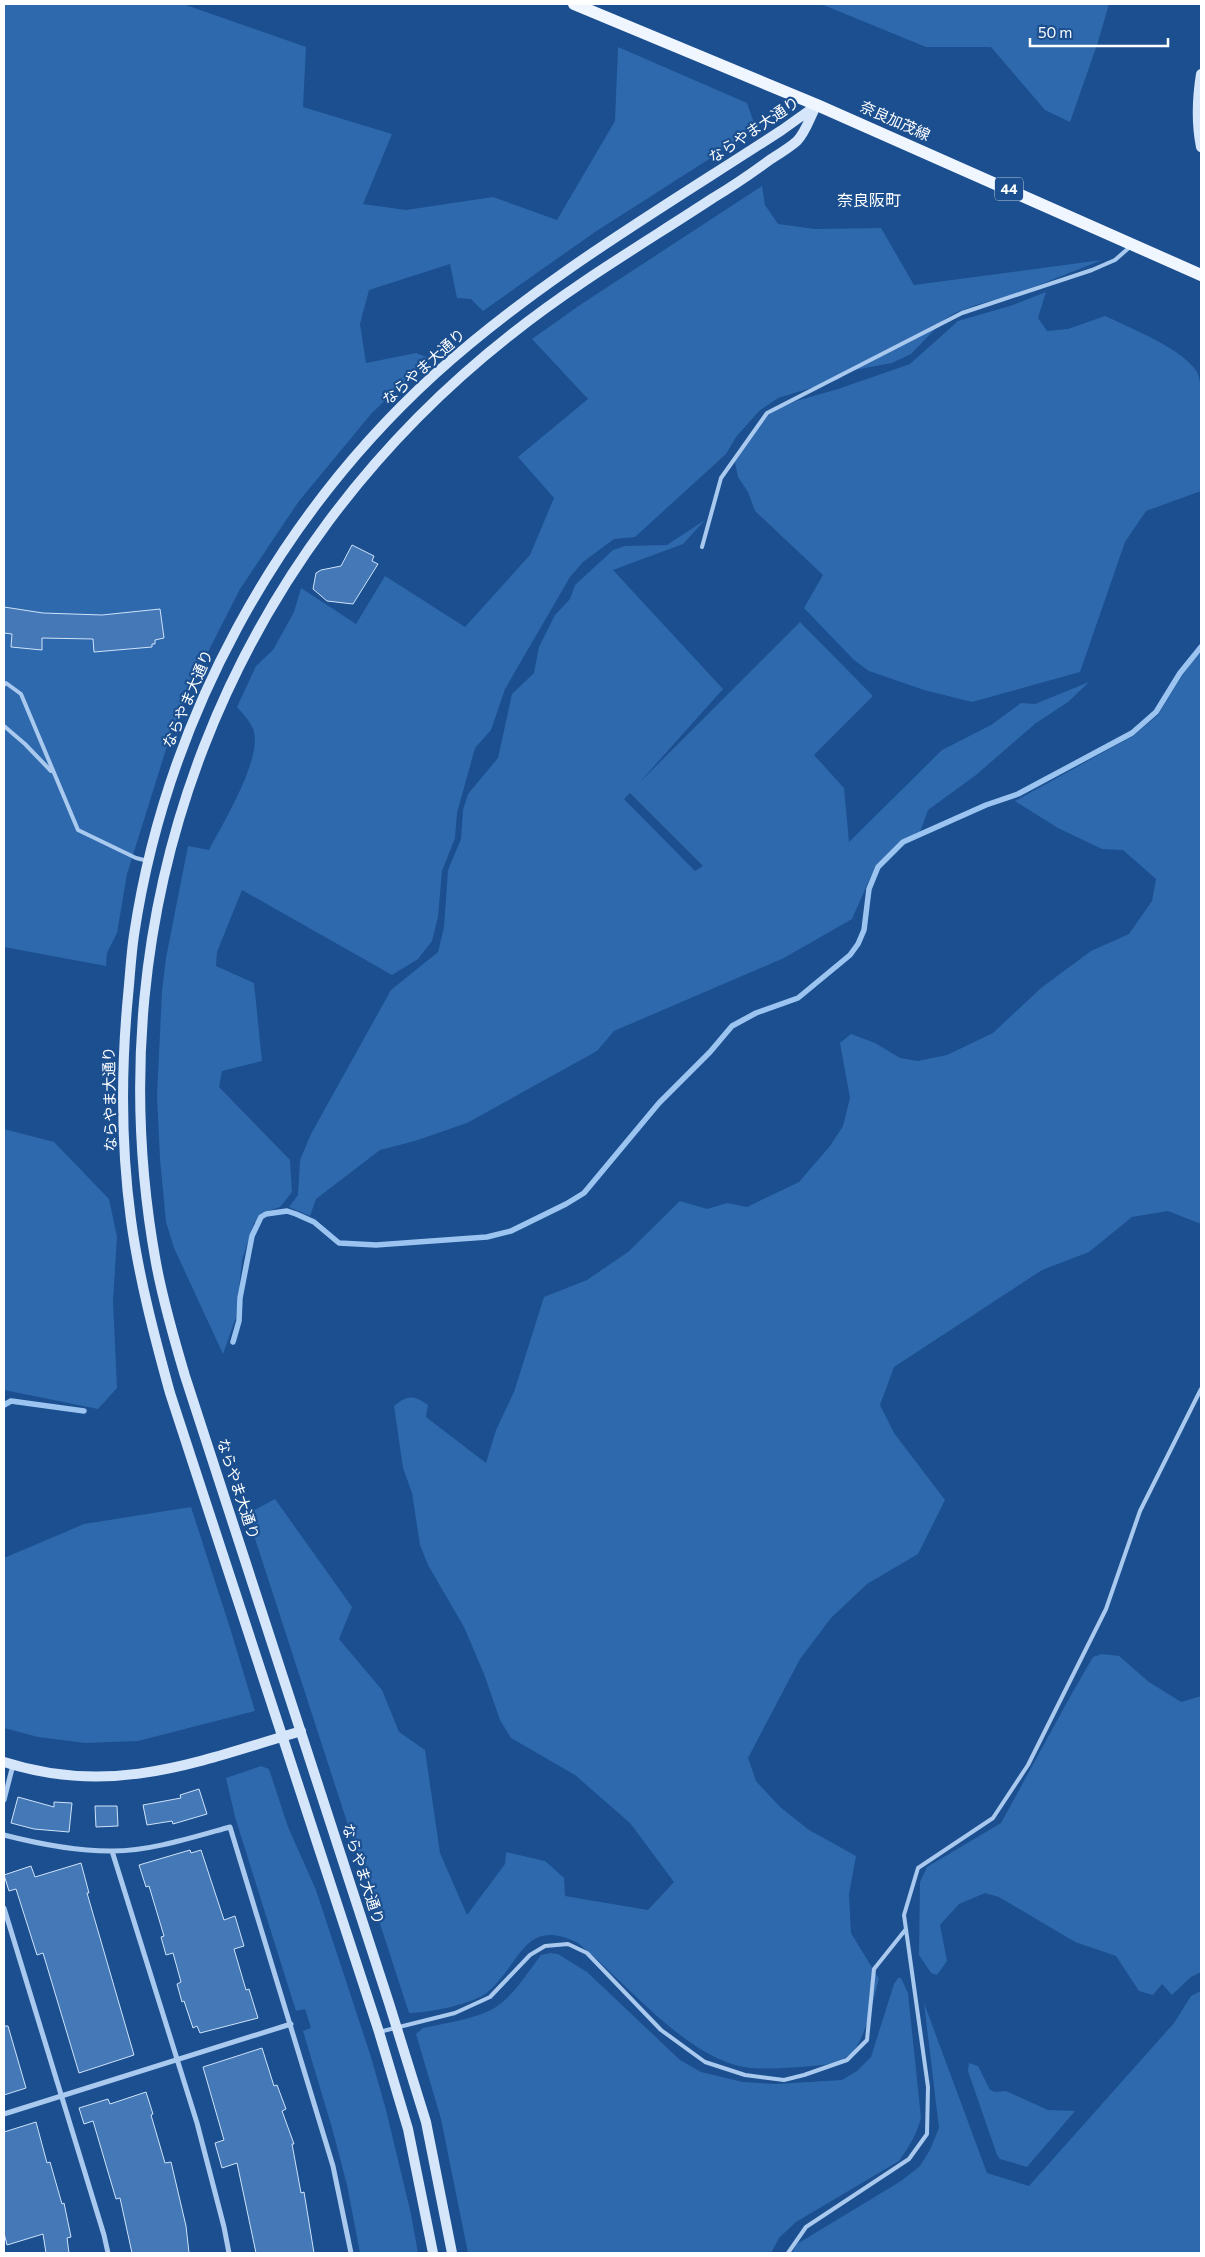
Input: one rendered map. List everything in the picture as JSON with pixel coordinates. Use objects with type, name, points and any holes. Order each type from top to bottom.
[{"type":"main road","name":"奈良加茂線","points":[[574,4],[817,105],[1201,275]]},
{"type":"street","points":[[1201,74],[1197,101],[1201,147]]},
{"type":"street","name":"ならやま大通り","points":[[433,2253],[408,2130],[380,2032],[170,1392],[152,1326],[131,1216],[123,1122],[124,1038],[134,935],[149,861],[180,754],[211,680],[256,594],[310,514],[372,437],[437,373],[498,320],[550,283],[817,105]]},
{"type":"street","name":"ならやま大通り","points":[[452,2253],[426,2122],[185,1376],[169,1321],[156,1263],[148,1208],[141,1128],[142,1036],[153,933],[172,840],[198,760],[243,655],[272,604],[323,527],[358,481],[446,389],[514,332],[569,292],[740,181],[799,140],[817,105]]},
{"type":"street","points":[[4,1800],[8,1763],[81,1776],[107,1777],[143,1774],[199,1762],[301,1731]]},
{"type":"street","points":[[4,1835],[43,1845],[112,1851],[174,1843],[230,1827],[333,2166],[351,2253]]},
{"type":"street","points":[[112,1851],[198,2123],[229,2253]]},
{"type":"street","points":[[4,1908],[62,2095],[108,2253]]},
{"type":"street","points":[[4,2114],[291,2024]]},
{"type":"lane","points":[[702,546],[721,478],[767,414],[962,314],[1092,270],[1115,260],[1133,244]]},
{"type":"lane","points":[[4,685],[6,683],[21,694],[78,830],[136,858],[149,861]]},
{"type":"lane","points":[[4,726],[25,744],[53,773]]},
{"type":"lane","points":[[788,2253],[806,2227],[909,2159],[927,2134],[928,2087],[904,1915],[918,1868],[993,1818],[1028,1764],[1106,1609],[1140,1511],[1201,1389]]},
{"type":"lane","points":[[380,2032],[455,2013],[490,1997],[530,1955],[545,1946],[568,1944],[587,1954],[661,2030],[705,2062],[745,2076],[784,2080],[847,2060],[867,2040],[874,1969],[906,1929]]},
{"type":"shaded area","points":[[4,4],[183,4],[306,47],[303,107],[392,134],[363,204],[406,210],[493,197],[557,220],[615,121],[618,47],[747,103],[755,126],[753,131],[595,232],[483,311],[471,299],[457,298],[450,264],[369,290],[360,324],[366,363],[416,353],[429,358],[371,414],[299,501],[240,589],[173,727],[127,874],[117,933],[107,953],[106,966],[4,947]]},
{"type":"shaded area","points":[[821,4],[1109,4],[1070,122],[1045,110],[991,47],[926,47]]},
{"type":"shaded area","points":[[762,186],[765,205],[778,224],[815,229],[881,228],[914,285],[1102,260],[1016,294],[955,313],[945,319],[911,354],[892,363],[854,370],[837,380],[778,398],[759,411],[736,437],[726,454],[635,537],[614,539],[583,562],[570,577],[505,689],[491,730],[475,748],[457,813],[455,838],[442,871],[438,917],[432,941],[418,959],[392,975],[242,890],[217,952],[216,966],[254,983],[262,1061],[222,1071],[219,1087],[290,1160],[292,1192],[280,1207],[265,1212],[254,1223],[242,1260],[236,1317],[223,1354],[174,1248],[166,1222],[157,1096],[162,991],[166,958],[188,846],[209,850],[232,807],[253,756],[255,741],[253,729],[237,707],[256,666],[273,650],[294,612],[301,588],[356,624],[385,576],[465,627],[530,555],[554,498],[518,457],[588,399],[532,339],[580,305]]},
{"type":"shaded area","points":[[1046,292],[1038,318],[1047,331],[1068,329],[1105,316],[1168,347],[1190,363],[1197,372],[1201,393],[1201,491],[1146,511],[1125,542],[1080,672],[972,702],[924,690],[869,671],[854,660],[804,608],[823,575],[755,511],[748,492],[738,477],[735,462],[753,431],[768,415],[777,409],[910,364],[958,321],[1013,305]]},
{"type":"shaded area","points":[[705,520],[683,544],[613,570],[723,689],[639,783],[800,622],[873,696],[814,755],[844,788],[849,842],[942,750],[991,725],[1021,703],[1035,704],[1089,682],[1068,702],[1036,723],[976,775],[928,810],[920,832],[901,840],[876,865],[852,919],[784,958],[614,1031],[597,1051],[467,1123],[415,1141],[380,1150],[316,1199],[310,1216],[289,1207],[298,1195],[300,1160],[311,1134],[391,990],[438,952],[444,927],[448,870],[461,839],[463,810],[468,794],[498,758],[512,694],[534,673],[539,647],[555,615],[570,599],[575,585],[613,550],[625,546],[667,545]],"holes":[[[630,793],[703,866],[695,871],[624,799]]]},
{"type":"shaded area","points":[[1201,652],[1201,1224],[1168,1211],[1132,1217],[1089,1252],[1042,1270],[894,1367],[880,1405],[894,1433],[945,1500],[918,1554],[867,1584],[831,1618],[800,1659],[748,1758],[756,1781],[780,1807],[809,1830],[856,1856],[849,1894],[851,1933],[879,1979],[866,2026],[859,2043],[843,2059],[822,2065],[758,2068],[744,2067],[722,2060],[700,2049],[678,2033],[578,1943],[560,1936],[546,1935],[535,1939],[526,1946],[500,1979],[482,1996],[451,2007],[409,2013],[247,1514],[275,1499],[352,1607],[339,1639],[382,1690],[399,1732],[425,1750],[440,1853],[467,1915],[505,1864],[506,1852],[545,1861],[564,1878],[565,1896],[648,1910],[674,1882],[630,1823],[575,1775],[511,1738],[500,1720],[484,1674],[464,1627],[428,1565],[420,1545],[412,1493],[403,1468],[394,1406],[407,1398],[414,1398],[428,1405],[426,1417],[486,1463],[496,1430],[514,1392],[544,1297],[587,1280],[628,1252],[680,1201],[707,1209],[727,1203],[747,1207],[799,1182],[830,1146],[843,1126],[850,1098],[840,1043],[851,1034],[875,1043],[900,1058],[918,1061],[947,1055],[993,1033],[1041,988],[1091,951],[1129,934],[1152,901],[1156,879],[1123,850],[1102,849],[1058,828],[1015,801],[1133,736],[1158,715],[1184,672]]},
{"type":"shaded area","points":[[4,1129],[54,1142],[109,1199],[117,1237],[113,1301],[117,1388],[98,1409],[4,1390]]},
{"type":"shaded area","points":[[191,1507],[255,1711],[138,1741],[85,1743],[38,1737],[4,1728],[4,1558],[84,1524]]},
{"type":"shaded area","points":[[1102,1654],[1119,1656],[1149,1682],[1181,1702],[1201,1696],[1201,1972],[1191,1977],[1172,1995],[1162,1984],[1153,1995],[1139,1991],[1116,1956],[1075,1942],[999,1897],[985,1893],[959,1904],[940,1925],[947,1961],[937,1975],[931,1973],[919,1955],[920,1882],[927,1867],[1001,1823],[1093,1657]]},
{"type":"shaded area","points":[[261,1766],[269,1769],[288,1827],[316,1890],[371,2057],[411,2214],[418,2253],[360,2253],[347,2185],[303,2031],[311,2028],[305,2009],[296,2011],[235,1817],[226,1778]]},
{"type":"shaded area","points":[[558,1954],[587,1972],[680,2060],[701,2072],[743,2082],[776,2084],[842,2080],[857,2071],[871,2057],[894,1984],[898,1978],[901,1978],[908,1993],[921,2118],[917,2130],[899,2161],[796,2222],[779,2238],[771,2253],[468,2253],[441,2119],[416,2034],[423,2028],[466,2019],[491,2010],[512,1993],[541,1955]]},
{"type":"shaded area","points":[[1201,1991],[1201,2253],[792,2253],[797,2244],[901,2181],[920,2166],[930,2150],[939,2128],[924,2003],[987,2173],[1029,2186],[1174,2023],[1191,1996]]},
{"type":"shaded area","points":[[969,2063],[978,2066],[990,2090],[995,2092],[1006,2091],[1048,2110],[1075,2111],[1027,2167],[1000,2159],[997,2155],[968,2071]]},
{"type":"building","points":[[352,545],[374,556],[372,561],[378,564],[353,604],[327,601],[313,589],[316,573],[321,570],[341,566]]},
{"type":"building","points":[[4,607],[43,613],[102,615],[160,609],[164,638],[155,640],[155,644],[152,644],[152,647],[94,652],[93,639],[42,638],[42,650],[11,647],[12,634],[4,633]]},
{"type":"building","points":[[199,1789],[207,1814],[173,1824],[172,1821],[147,1825],[143,1805],[181,1798],[180,1795]]},
{"type":"building","points":[[18,1797],[54,1807],[54,1802],[72,1803],[69,1832],[34,1829],[11,1823]]},
{"type":"building","points":[[95,1806],[117,1806],[118,1826],[96,1827]]},
{"type":"building","points":[[190,1850],[191,1853],[201,1850],[224,1920],[235,1916],[244,1946],[234,1949],[246,1990],[249,1989],[258,2018],[200,2033],[197,2026],[193,2028],[184,2001],[182,2002],[177,1984],[181,1982],[173,1953],[166,1955],[161,1937],[164,1936],[149,1886],[146,1887],[139,1865]]},
{"type":"building","points":[[81,1863],[89,1893],[87,1893],[134,2055],[79,2073],[43,1953],[37,1955],[16,1889],[9,1891],[4,1875],[31,1866],[35,1877]]},
{"type":"building","points":[[4,2026],[8,2026],[26,2088],[4,2095]]},
{"type":"building","points":[[262,2048],[274,2086],[277,2085],[286,2109],[282,2111],[294,2144],[292,2144],[301,2193],[304,2192],[314,2253],[256,2253],[237,2163],[222,2168],[215,2143],[224,2140],[203,2067]]},
{"type":"building","points":[[146,2092],[165,2163],[171,2162],[186,2226],[189,2253],[132,2253],[120,2198],[116,2199],[93,2121],[84,2124],[79,2108],[108,2099],[110,2104]]},
{"type":"building","points":[[36,2122],[47,2163],[50,2162],[62,2204],[64,2203],[71,2237],[67,2238],[69,2253],[46,2253],[43,2234],[7,2245],[4,2233],[4,2132]]},
{"type":"waterway","points":[[233,1342],[239,1321],[240,1298],[252,1236],[261,1217],[266,1214],[287,1211],[314,1222],[339,1243],[376,1245],[487,1237],[511,1231],[566,1204],[584,1193],[659,1103],[710,1052],[732,1026],[756,1013],[798,998],[850,955],[858,944],[864,930],[869,889],[878,867],[903,842],[986,805],[1018,794],[1132,733],[1156,712],[1180,673],[1201,647]]},
{"type":"waterway","points":[[4,1405],[11,1401],[84,1411]]},
{"type":"district","name":"奈良阪町","points":[[869,200]]}]
